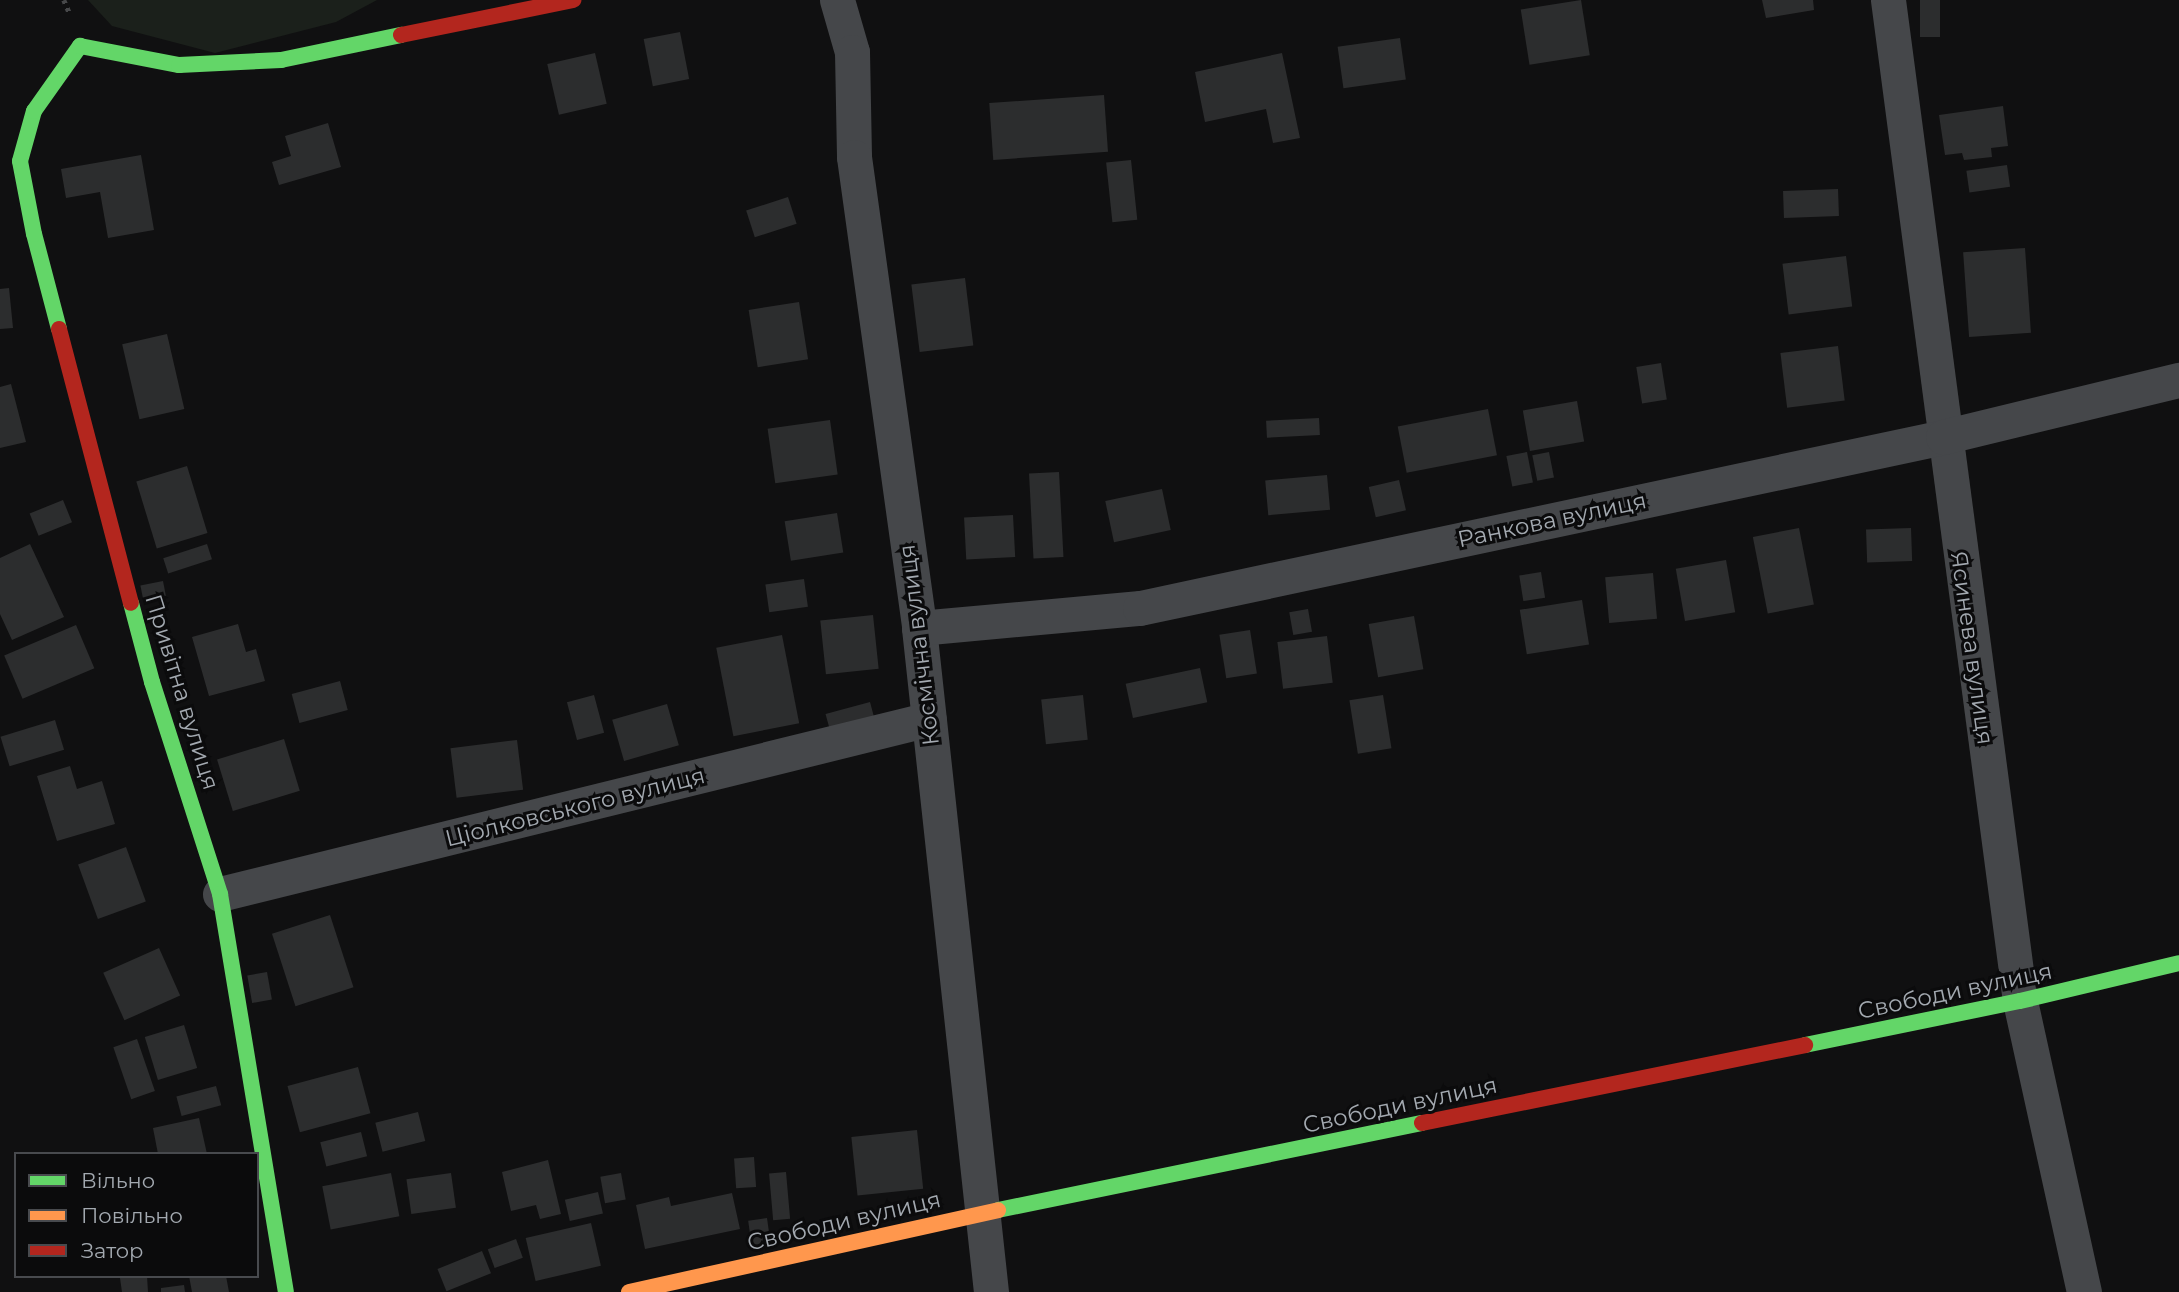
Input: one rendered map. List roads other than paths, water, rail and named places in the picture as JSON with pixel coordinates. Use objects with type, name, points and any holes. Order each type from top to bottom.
[{"type":"street","name":"Привітна вулиця","points":[[286,1292],[220,894],[152,682],[34,234],[20,161],[34,111],[80,46],[179,65],[281,60],[573,0]]},
{"type":"street","name":"Космічна вулиця","points":[[836,0],[852,52],[853,157],[919,628],[991,1292]]},
{"type":"street","name":"Ясинева вулиця","points":[[1888,0],[1943,437],[2020,1001],[2084,1292]]},
{"type":"street","name":"Ранкова вулиця","points":[[919,628],[1140,608],[1943,437],[2179,380]]},
{"type":"street","name":"Ціолковського вулиця","points":[[220,894],[929,719]]},
{"type":"street","name":"Свободи вулиця","points":[[629,1292],[982,1213],[2020,1001],[2179,963]]}]
